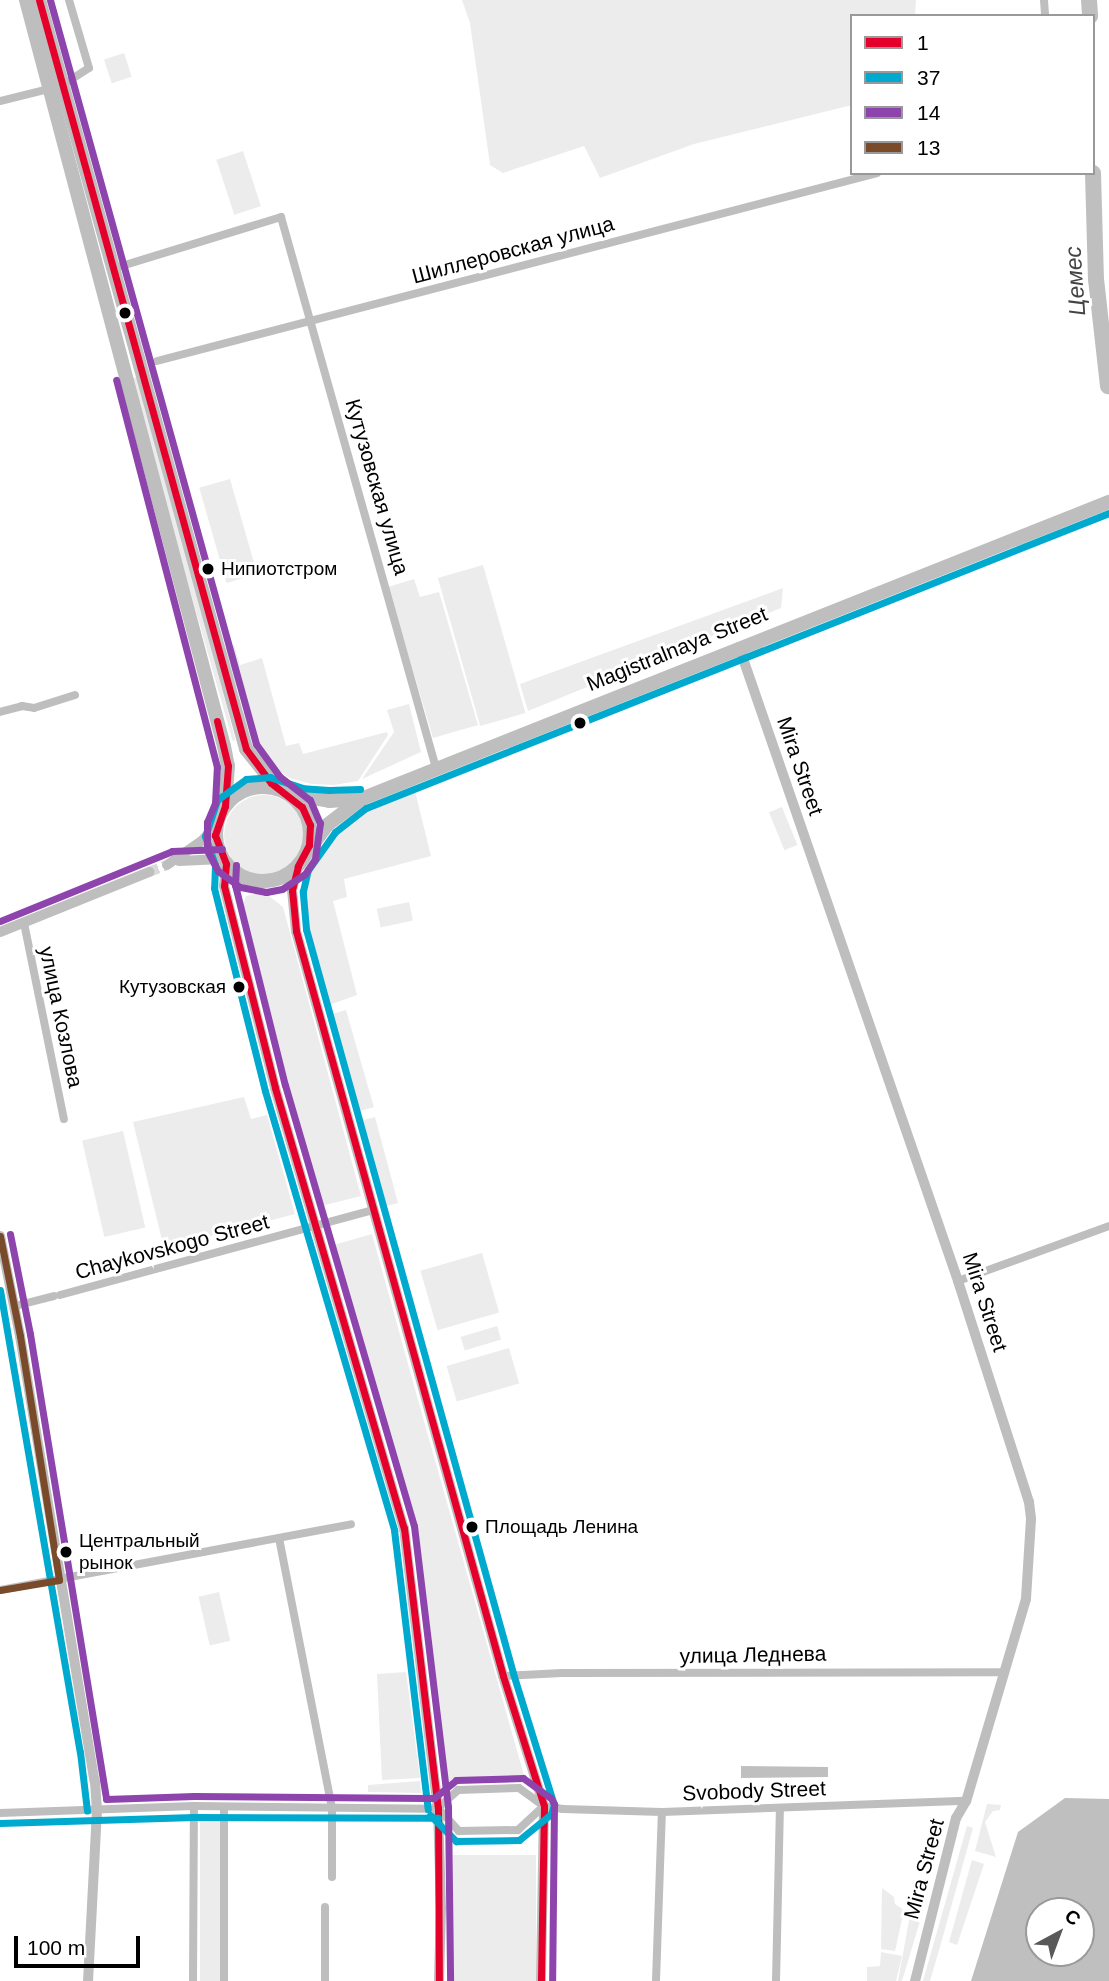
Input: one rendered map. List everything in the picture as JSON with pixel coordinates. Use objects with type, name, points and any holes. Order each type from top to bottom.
[{"type":"highway","points":[[26,0],[55,87],[166,451],[246,749],[307,816],[311,835],[302,860],[279,879],[256,881],[234,872],[224,861],[215,835],[225,806],[228,766],[224,746],[55,87],[39,0]]},
{"type":"highway","name":"Magistralnaya Street","points":[[302,860],[327,825],[361,799],[1109,502]]},
{"type":"highway","points":[[225,806],[249,789],[283,792]]},
{"type":"highway","name":"Magistralnaya Street","points":[[283,792],[330,802],[361,799]]},
{"type":"street","points":[[0,101],[55,87],[89,68],[69,0]]},
{"type":"street","name":"Шиллеровская улица","points":[[157,361],[869,175]]},
{"type":"street","name":"Кутузовская улица","points":[[111,269],[281,217],[436,768]]},
{"type":"street","name":"Mira Street","points":[[739,647],[958,1281],[1028,1502],[1031,1519],[1026,1599],[966,1801],[956,1818],[915,1981]]},
{"type":"street","points":[[0,712],[22,706],[34,708],[75,695]]},
{"type":"street","points":[[217,823],[203,840],[171,863],[224,861],[224,886],[236,938],[314,1228],[404,1528],[438,1808],[442,1908],[439,1981]]},
{"type":"street","points":[[302,860],[292,890],[296,931],[503,1676],[544,1806],[541,1981]]},
{"type":"street","points":[[0,932],[149,872]]},
{"type":"street","name":"улица Козлова","points":[[24,923],[65,1119]]},
{"type":"street","name":"Chaykovskogo Street","points":[[15,1306],[314,1228],[373,1210]]},
{"type":"street","points":[[958,1281],[1109,1226]]},
{"type":"street","points":[[0,1236],[15,1306],[59,1580],[92,1761],[97,1810],[88,1981]]},
{"type":"street","points":[[0,1590],[351,1524]]},
{"type":"street","points":[[279,1538],[332,1808],[331,1877]]},
{"type":"street","name":"улица Леднева","points":[[503,1676],[562,1673],[1004,1672]]},
{"type":"street","name":"Svobody Street","points":[[438,1808],[458,1790],[488,1788],[519,1788],[544,1806],[562,1809],[662,1812],[966,1801]]},
{"type":"street","points":[[0,1813],[194,1806],[438,1808],[459,1831],[518,1829],[544,1806]]},
{"type":"street","points":[[193,1981],[194,1806]]},
{"type":"street","points":[[224,1807],[224,1981]]},
{"type":"street","points":[[776,1981],[780,1808]]},
{"type":"street","points":[[656,1981],[662,1812]]},
{"type":"street","points":[[325,1907],[325,1981]]},
{"type":"shaded area","points":[[462,0],[916,0],[915,14],[850,14],[850,105],[694,144],[600,178],[584,146],[503,173],[490,165],[470,23]]},
{"type":"shaded area","points":[[124,53],[132,77],[112,83],[104,59]]},
{"type":"shaded area","points":[[243,151],[261,206],[234,215],[216,160]]},
{"type":"shaded area","points":[[140,376],[235,739],[233,742],[130,379]]},
{"type":"shaded area","points":[[230,479],[257,574],[227,583],[199,488]]},
{"type":"shaded area","points":[[483,565],[525,713],[480,726],[438,578]]},
{"type":"shaded area","points":[[414,579],[420,597],[439,592],[478,725],[433,738],[388,587]]},
{"type":"shaded area","points":[[783,588],[781,608],[528,711],[520,684]]},
{"type":"shaded area","points":[[234,645],[240,665],[262,658],[286,746],[299,743],[303,754],[387,732],[388,735],[358,781],[334,785],[312,784],[289,778],[261,757],[251,743],[241,713],[249,710],[242,686],[236,687],[225,648]]},
{"type":"shaded area","points":[[409,704],[421,752],[362,779],[394,732],[387,710]]},
{"type":"shaded area","points":[[413,783],[431,856],[344,879],[347,897],[333,901],[357,995],[329,1005],[307,924],[307,872],[329,835],[349,815],[370,801]]},
{"type":"shaded area","points":[[264,795],[279,798],[292,807],[301,820],[304,835],[301,850],[292,863],[279,872],[264,875],[249,872],[236,863],[227,850],[224,835],[227,820],[236,807],[249,798]]},
{"type":"shaded area","points":[[782,807],[797,845],[784,850],[769,812]]},
{"type":"shaded area","points":[[264,892],[283,907],[361,1196],[317,1207],[240,912],[246,896]]},
{"type":"shaded area","points":[[409,902],[413,921],[381,927],[377,909]]},
{"type":"shaded area","points":[[346,1010],[374,1107],[357,1112],[330,1015]]},
{"type":"shaded area","points":[[244,1097],[251,1119],[267,1115],[295,1214],[164,1248],[133,1122]]},
{"type":"shaded area","points":[[375,1117],[398,1203],[383,1207],[360,1121]]},
{"type":"shaded area","points":[[123,1131],[145,1227],[104,1237],[82,1140]]},
{"type":"shaded area","points":[[372,1234],[525,1779],[445,1783],[413,1524],[330,1246]]},
{"type":"shaded area","points":[[482,1253],[499,1313],[438,1330],[420,1271]]},
{"type":"shaded area","points":[[497,1326],[501,1339],[465,1350],[461,1337]]},
{"type":"shaded area","points":[[509,1348],[519,1384],[457,1401],[447,1366]]},
{"type":"shaded area","points":[[219,1592],[230,1641],[210,1645],[199,1597]]},
{"type":"shaded area","points":[[406,1672],[420,1778],[382,1780],[377,1674]]},
{"type":"shaded area","points":[[741,1766],[828,1767],[828,1777],[741,1778]]},
{"type":"shaded area","points":[[420,1781],[421,1793],[368,1792],[368,1785]]},
{"type":"shaded area","points":[[1065,1798],[1109,1799],[1109,1981],[971,1981],[1018,1832]]},
{"type":"shaded area","points":[[987,1804],[1001,1805],[1000,1810],[993,1811],[985,1822],[996,1857],[975,1851]]},
{"type":"shaded area","points":[[200,1821],[221,1821],[221,1981],[200,1981]]},
{"type":"shaded area","points":[[967,1826],[973,1828],[940,1947],[930,1981],[923,1981]]},
{"type":"shaded area","points":[[453,1855],[536,1855],[536,1981],[453,1981]]},
{"type":"shaded area","points":[[972,1860],[984,1864],[957,1945],[949,1942]]},
{"type":"shaded area","points":[[882,1888],[894,1897],[895,1904],[904,1910],[895,1951],[881,1949]]},
{"type":"shaded area","points":[[921,1896],[927,1898],[902,1981],[898,1981],[911,1910],[917,1910]]},
{"type":"shaded area","points":[[881,1952],[902,1956],[896,1981],[867,1981],[867,1967],[880,1966]]},
{"type":"waterway","name":"Цемес","points":[[1089,0],[1090,14]]},
{"type":"waterway","name":"Цемес","points":[[1093,175],[1096,279],[1108,386]]},
{"type":"tunnel","points":[[149,872],[167,865]]},
{"type":"transit line","name":"1","points":[[39,0],[246,749],[271,783],[302,807],[310,825],[309,845],[298,866],[292,890],[296,931],[503,1676],[544,1806],[541,1981]]},
{"type":"transit line","name":"14","points":[[50,0],[256,744],[279,776],[310,800],[320,823],[315,859],[305,874],[282,889],[266,892],[240,887],[218,871],[207,850],[207,822],[215,803],[217,767],[116,380]]},
{"type":"transit line","name":"37","points":[[430,1815],[456,1841],[519,1840],[551,1814],[554,1805],[513,1673],[306,929],[303,891],[308,870],[335,832],[366,808],[1109,513]]},
{"type":"transit line","name":"1","points":[[217,721],[228,766],[225,806],[215,835],[226,864]]},
{"type":"transit line","name":"37","points":[[360,789],[303,788],[270,777],[246,779],[217,800],[205,836],[215,865],[214,888],[265,1091],[394,1530],[428,1809]]},
{"type":"transit line","name":"14","points":[[0,921],[172,851],[222,849]]},
{"type":"transit line","name":"1","points":[[226,864],[224,886],[275,1088],[404,1528],[438,1808],[439,1981]]},
{"type":"transit line","name":"14","points":[[236,865],[235,885],[285,1085],[414,1526],[448,1807],[450,1981]]},
{"type":"transit line","name":"14","points":[[10,1234],[30,1334],[106,1799],[194,1796],[434,1798],[456,1780],[523,1778],[551,1798],[554,1804],[552,1981]]},
{"type":"transit line","name":"13","points":[[0,1236],[20,1336],[59,1580],[0,1590]]},
{"type":"transit line","name":"37","points":[[0,1290],[80,1752],[87,1811]]},
{"type":"transit line","name":"37","points":[[0,1823],[194,1817],[438,1818]]},
{"type":"place","name":"Нипиотстром","points":[[208,569]]},
{"type":"place","name":"Кутузовская","points":[[239,987]]},
{"type":"place","name":"Площадь Ленина","points":[[472,1527]]},
{"type":"place","name":"Центральный рынок","points":[[66,1552]]}]
